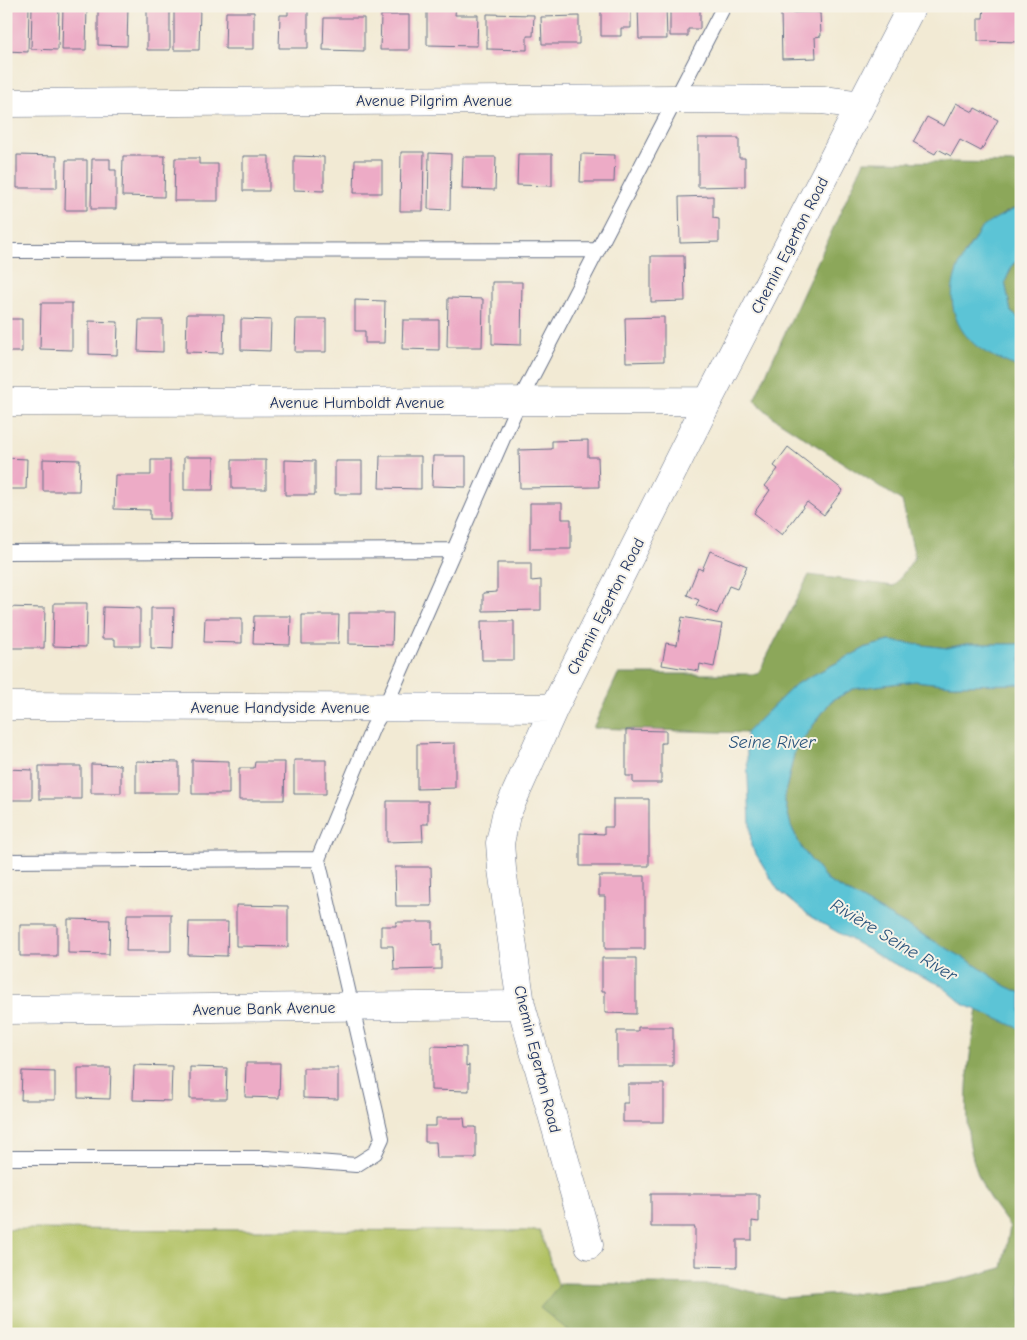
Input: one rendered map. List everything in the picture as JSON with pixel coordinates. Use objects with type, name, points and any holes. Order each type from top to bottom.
[{"type":"street","name":"Chemin Egerton Road","points":[[589,1245],[521,1005],[502,869],[500,843],[506,815],[554,708],[708,401],[912,6]]},
{"type":"street","name":"Avenue Pilgrim Avenue","points":[[6,103],[677,99],[823,100],[861,105]]},
{"type":"street","name":"Avenue Humboldt Avenue","points":[[6,402],[708,401]]},
{"type":"street","name":"Avenue Handyside Avenue","points":[[6,706],[554,708]]},
{"type":"street","name":"Avenue Bank Avenue","points":[[6,1010],[521,1005]]},
{"type":"lane","points":[[6,1158],[267,1158],[356,1165],[375,1153],[382,1138],[318,859],[373,727],[385,707],[452,550],[519,402],[724,6]]},
{"type":"lane","points":[[6,251],[598,250]]},
{"type":"lane","points":[[6,552],[452,550]]},
{"type":"lane","points":[[6,861],[318,859]]},
{"type":"green space","points":[[864,161],[1021,163],[1021,206],[1006,212],[981,230],[964,254],[1021,369],[1021,644],[966,644],[947,648],[890,641],[867,647],[796,684],[746,733],[593,728],[618,674],[758,674],[809,575],[894,586],[915,557],[902,501],[774,418],[754,400]]},
{"type":"green space","points":[[1021,258],[1021,320],[1011,312],[1005,282],[1013,264]]},
{"type":"green space","points":[[915,681],[952,685],[1021,684],[1021,860],[1018,865],[1021,868],[1021,993],[1006,986],[971,962],[828,881],[802,849],[791,826],[784,798],[795,750],[831,701],[853,689]]},
{"type":"green space","points":[[977,1009],[1021,1029],[1021,1334],[777,1334],[777,1332],[573,1334],[540,1308],[561,1283],[721,1285],[782,1298],[870,1292],[949,1282],[1002,1268],[1010,1227],[990,1200],[981,1182],[969,1140],[967,1118],[968,1074]]},
{"type":"green space","points":[[6,1229],[540,1231],[566,1308],[1021,1331],[1021,1334],[6,1334]]},
{"type":"water","points":[[1021,206],[1021,258],[1013,264],[1005,282],[1011,312],[1021,320],[1021,369],[987,353],[969,339],[955,316],[952,292],[958,267],[980,231],[985,225]]},
{"type":"water","name":"Seine River","points":[[890,641],[947,648],[966,644],[1021,644],[1021,684],[952,685],[915,681],[853,689],[831,701],[795,750],[784,798],[791,826],[802,849],[828,881],[971,962],[1006,986],[1021,993],[1021,1029],[963,1004],[941,985],[884,959],[811,917],[778,890],[751,846],[746,733],[796,684],[867,647]]},
{"type":"building","points":[[6,6],[29,6],[28,52],[6,51]]},
{"type":"building","points":[[32,6],[59,6],[58,50],[31,49]]},
{"type":"building","points":[[63,6],[87,6],[86,50],[62,50]]},
{"type":"building","points":[[109,6],[128,6],[127,46],[98,45],[98,9],[109,9]]},
{"type":"building","points":[[147,6],[170,6],[170,50],[147,50]]},
{"type":"building","points":[[174,6],[200,6],[199,50],[174,50]]},
{"type":"building","points":[[288,6],[308,6],[308,48],[279,48],[280,15],[288,15]]},
{"type":"building","points":[[427,6],[456,6],[455,15],[478,15],[477,46],[427,45]]},
{"type":"building","points":[[601,6],[631,6],[631,28],[621,28],[621,36],[601,36]]},
{"type":"building","points":[[638,6],[666,6],[667,39],[639,39]]},
{"type":"building","points":[[670,6],[700,6],[700,29],[688,29],[688,36],[670,36]]},
{"type":"building","points":[[984,6],[1021,6],[1021,42],[978,41],[978,18],[983,18]]},
{"type":"building","points":[[226,12],[254,12],[254,49],[225,49]]},
{"type":"building","points":[[781,13],[820,13],[821,36],[815,37],[816,58],[782,59]]},
{"type":"building","points":[[487,14],[534,15],[533,36],[527,36],[527,50],[487,49]]},
{"type":"building","points":[[381,15],[409,15],[409,50],[380,50]]},
{"type":"building","points":[[579,16],[579,44],[542,44],[541,17]]},
{"type":"building","points":[[324,18],[364,18],[364,51],[323,50]]},
{"type":"building","points":[[956,103],[973,112],[975,108],[998,120],[981,151],[960,140],[951,156],[938,149],[935,154],[913,142],[927,117],[944,126]]},
{"type":"building","points":[[698,138],[739,138],[739,158],[745,158],[745,186],[698,187]]},
{"type":"building","points":[[401,152],[424,152],[423,211],[400,211]]},
{"type":"building","points":[[429,153],[451,154],[450,210],[428,209]]},
{"type":"building","points":[[518,154],[552,154],[552,186],[517,185]]},
{"type":"building","points":[[581,154],[615,155],[614,182],[580,182]]},
{"type":"building","points":[[17,155],[57,156],[57,188],[17,188]]},
{"type":"building","points":[[123,156],[165,156],[164,197],[122,196]]},
{"type":"building","points":[[243,156],[269,156],[269,191],[243,191]]},
{"type":"building","points":[[294,156],[324,157],[324,191],[294,190]]},
{"type":"building","points":[[463,157],[496,157],[495,190],[462,189]]},
{"type":"building","points":[[175,158],[199,158],[199,164],[218,164],[218,201],[174,201]]},
{"type":"building","points":[[92,159],[110,159],[110,170],[116,170],[116,209],[91,209]]},
{"type":"building","points":[[66,160],[87,160],[87,210],[65,210]]},
{"type":"building","points":[[355,160],[382,160],[382,193],[354,193]]},
{"type":"building","points":[[713,196],[713,218],[719,219],[719,242],[680,243],[679,197]]},
{"type":"building","points":[[651,256],[684,256],[685,301],[651,302]]},
{"type":"building","points":[[492,282],[522,282],[521,345],[492,344]]},
{"type":"building","points":[[448,298],[483,299],[482,347],[447,347]]},
{"type":"building","points":[[355,300],[385,301],[384,343],[365,343],[365,331],[355,331]]},
{"type":"building","points":[[41,303],[72,303],[72,350],[40,349]]},
{"type":"building","points":[[187,314],[224,314],[223,353],[186,352]]},
{"type":"building","points":[[664,317],[664,361],[626,362],[625,318]]},
{"type":"building","points":[[6,319],[22,319],[22,352],[6,352]]},
{"type":"building","points":[[241,319],[271,320],[270,351],[241,350]]},
{"type":"building","points":[[296,319],[326,319],[326,352],[295,352]]},
{"type":"building","points":[[139,320],[163,320],[163,352],[138,351]]},
{"type":"building","points":[[403,320],[439,320],[439,350],[402,349]]},
{"type":"building","points":[[89,321],[118,322],[117,355],[89,354]]},
{"type":"building","points":[[588,440],[588,457],[598,457],[599,487],[520,488],[519,450],[552,449],[552,441]]},
{"type":"building","points":[[788,447],[843,490],[824,515],[807,502],[782,535],[754,513],[770,490],[765,486],[778,469],[774,466]]},
{"type":"building","points":[[380,456],[421,456],[421,489],[379,488]]},
{"type":"building","points":[[433,456],[466,456],[466,487],[432,486]]},
{"type":"building","points":[[184,457],[214,457],[213,490],[184,490]]},
{"type":"building","points":[[6,458],[27,459],[26,489],[6,489]]},
{"type":"building","points":[[43,459],[80,460],[79,491],[43,491]]},
{"type":"building","points":[[151,460],[170,460],[170,519],[150,519],[150,510],[114,509],[115,475],[151,475]]},
{"type":"building","points":[[232,460],[266,460],[266,489],[232,489]]},
{"type":"building","points":[[285,460],[315,461],[315,495],[285,495]]},
{"type":"building","points":[[335,461],[362,461],[362,494],[335,494]]},
{"type":"building","points":[[530,503],[562,503],[562,519],[571,519],[571,549],[530,549]]},
{"type":"building","points":[[710,551],[747,566],[737,589],[729,586],[717,614],[696,605],[699,600],[687,595],[698,568],[702,570]]},
{"type":"building","points":[[497,563],[531,563],[531,581],[541,580],[541,610],[483,611],[483,593],[497,592]]},
{"type":"building","points":[[54,603],[87,603],[86,647],[53,646]]},
{"type":"building","points":[[6,607],[45,608],[44,648],[6,648]]},
{"type":"building","points":[[103,607],[140,608],[140,646],[115,646],[115,639],[102,639]]},
{"type":"building","points":[[151,608],[174,608],[173,649],[151,648]]},
{"type":"building","points":[[349,613],[393,613],[392,645],[349,644]]},
{"type":"building","points":[[302,615],[339,615],[338,644],[302,644]]},
{"type":"building","points":[[254,616],[291,616],[290,645],[253,644]]},
{"type":"building","points":[[682,617],[722,624],[714,667],[700,664],[699,671],[662,665],[666,643],[677,645]]},
{"type":"building","points":[[205,618],[242,618],[242,643],[204,642]]},
{"type":"building","points":[[481,621],[514,621],[514,660],[482,660]]},
{"type":"building","points":[[626,730],[666,731],[666,743],[661,743],[661,783],[633,783],[633,776],[626,776]]},
{"type":"building","points":[[455,743],[455,788],[417,789],[417,744]]},
{"type":"building","points":[[192,760],[229,761],[229,794],[192,794]]},
{"type":"building","points":[[294,760],[326,760],[326,794],[294,794]]},
{"type":"building","points":[[136,761],[179,762],[179,793],[136,793]]},
{"type":"building","points":[[255,762],[285,762],[284,800],[239,800],[239,768],[254,768]]},
{"type":"building","points":[[91,764],[121,765],[121,793],[91,793]]},
{"type":"building","points":[[39,766],[81,766],[81,799],[39,799]]},
{"type":"building","points":[[6,769],[32,770],[32,800],[6,800]]},
{"type":"building","points":[[613,799],[649,799],[649,866],[580,866],[580,833],[604,834],[604,827],[613,827]]},
{"type":"building","points":[[387,801],[428,801],[428,824],[422,824],[423,841],[387,842]]},
{"type":"building","points":[[395,867],[431,867],[432,906],[396,906]]},
{"type":"building","points":[[599,876],[645,876],[645,949],[605,949],[605,896],[599,896]]},
{"type":"building","points":[[236,905],[288,906],[288,947],[236,946]]},
{"type":"building","points":[[127,914],[171,914],[171,951],[126,951]]},
{"type":"building","points":[[68,919],[110,920],[109,954],[68,953]]},
{"type":"building","points":[[189,922],[228,922],[227,956],[188,955]]},
{"type":"building","points":[[396,922],[433,922],[433,945],[441,944],[441,969],[394,970],[393,946],[381,946],[381,926],[396,926]]},
{"type":"building","points":[[20,925],[57,925],[57,956],[20,956]]},
{"type":"building","points":[[602,958],[636,958],[636,1014],[605,1013],[605,991],[602,991]]},
{"type":"building","points":[[638,1027],[673,1027],[673,1066],[617,1066],[617,1031],[638,1031]]},
{"type":"building","points":[[431,1046],[466,1047],[466,1066],[469,1065],[469,1091],[431,1090]]},
{"type":"building","points":[[246,1063],[280,1063],[279,1098],[245,1097]]},
{"type":"building","points":[[134,1065],[172,1066],[171,1101],[133,1100]]},
{"type":"building","points":[[190,1067],[227,1068],[226,1099],[190,1099]]},
{"type":"building","points":[[78,1068],[111,1068],[110,1099],[78,1098]]},
{"type":"building","points":[[303,1068],[338,1068],[338,1099],[303,1098]]},
{"type":"building","points":[[22,1071],[55,1072],[55,1100],[21,1100]]},
{"type":"building","points":[[628,1084],[664,1084],[664,1122],[623,1122],[623,1103],[628,1103]]},
{"type":"building","points":[[436,1118],[464,1118],[465,1127],[476,1127],[476,1158],[437,1158],[436,1142],[425,1142],[425,1126],[436,1126]]},
{"type":"building","points":[[651,1194],[759,1194],[759,1222],[752,1221],[752,1240],[737,1240],[737,1267],[695,1266],[695,1227],[651,1227]]},
{"type":"water label","name":"Rivière Seine River","points":[[894,940]]}]
